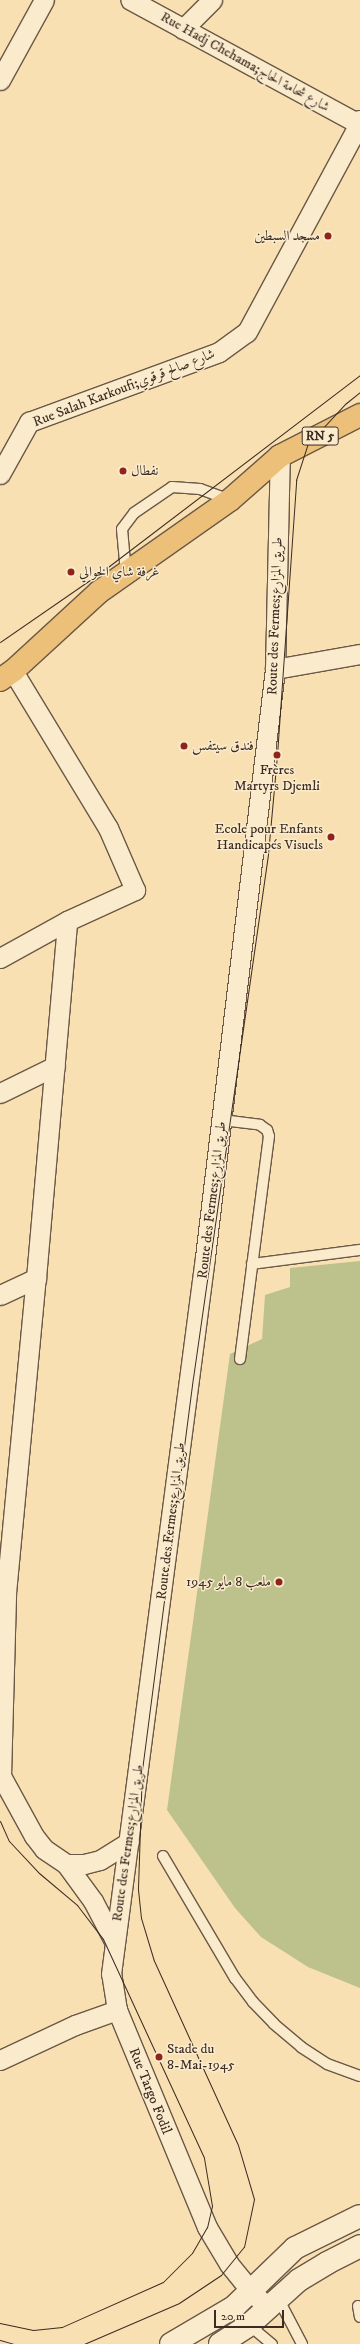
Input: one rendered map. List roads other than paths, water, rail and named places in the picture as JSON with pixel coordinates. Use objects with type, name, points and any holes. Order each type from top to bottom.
[{"type":"main road","name":"RN 5","points":[[7,675],[99,592],[230,500],[280,456],[360,415]]},
{"type":"main road","points":[[171,2344],[220,2316],[295,2248],[360,2216]]},
{"type":"main road","points":[[220,2344],[249,2325],[273,2303],[313,2271],[360,2246]]},
{"type":"street","points":[[0,80],[44,0]]},
{"type":"street","name":"Rue Hadj Chehama;شارع شحامة الحاج","points":[[131,0],[360,124]]},
{"type":"street","points":[[184,29],[212,0]]},
{"type":"street","name":"Rue Salah Karkoufi;شارع صالح قرقوي","points":[[0,474],[29,422],[219,352],[247,332],[360,124]]},
{"type":"street","name":"Route des Fermes;طريق المزارع","points":[[114,1942],[129,1842],[222,1120],[275,669],[280,456]]},
{"type":"street","points":[[275,669],[360,654]]},
{"type":"street","points":[[0,958],[67,921],[135,890],[108,828],[7,675]]},
{"type":"street","points":[[67,921],[36,1278],[3,1587],[1,1775],[34,1836],[44,1849],[66,1864],[93,1901],[114,1942]]},
{"type":"street","points":[[0,1092],[55,1066]]},
{"type":"street","points":[[0,1295],[36,1278]]},
{"type":"street","points":[[66,1864],[84,1864],[100,1860],[129,1842]]},
{"type":"street","name":"Rue Targo Fodil","points":[[114,1942],[111,1974],[113,1994],[117,2010],[207,2227],[229,2264],[250,2290],[273,2303]]},
{"type":"street","points":[[0,2060],[76,2025],[117,2010]]},
{"type":"lane","points":[[126,574],[122,529],[134,513],[172,487],[200,489],[230,500]]},
{"type":"lane","points":[[222,1120],[260,1125],[267,1130],[269,1136],[240,1359]]},
{"type":"lane","points":[[252,1264],[360,1250]]},
{"type":"lane","points":[[163,1856],[235,1978],[253,2002],[274,2024],[301,2047],[327,2064],[360,2076]]},
{"type":"lane","points":[[273,2303],[302,2344]]},
{"type":"lane","points":[[358,2306],[360,2317]]},
{"type":"lane","points":[[249,2325],[272,2344]]},
{"type":"tram line","points":[[0,642],[100,573],[360,375]]},
{"type":"tram line","points":[[84,2344],[179,2303],[221,2275],[244,2247],[254,2199],[238,2145],[154,1961],[141,1918],[138,1888],[142,1770],[193,1378],[268,854],[277,755],[296,480],[308,444],[345,404],[360,392]]},
{"type":"tram line","points":[[0,1821],[9,1841],[39,1873],[77,1905],[103,1939],[204,2158],[212,2206],[207,2227],[192,2253],[163,2282],[62,2327],[33,2330],[0,2323]]},
{"type":"tram line","points":[[0,2340],[14,2344]]},
{"type":"place","name":"مسجد السبطين","points":[[328,236]]},
{"type":"place","name":"نفطال","points":[[123,471]]},
{"type":"place","name":"غرفة شاي الخوالي","points":[[71,572]]},
{"type":"place","name":"فندق سيتفس","points":[[184,746]]},
{"type":"place","name":"Frères Martyrs Djemli","points":[[277,755]]},
{"type":"place","name":"Ecole pour Enfants Handicapés Visuels","points":[[331,837]]},
{"type":"place","name":"ملعب 8 مايو 1945","points":[[279,1582]]},
{"type":"place","name":"Stade du 8-Mai-1945","points":[[159,2057]]}]
